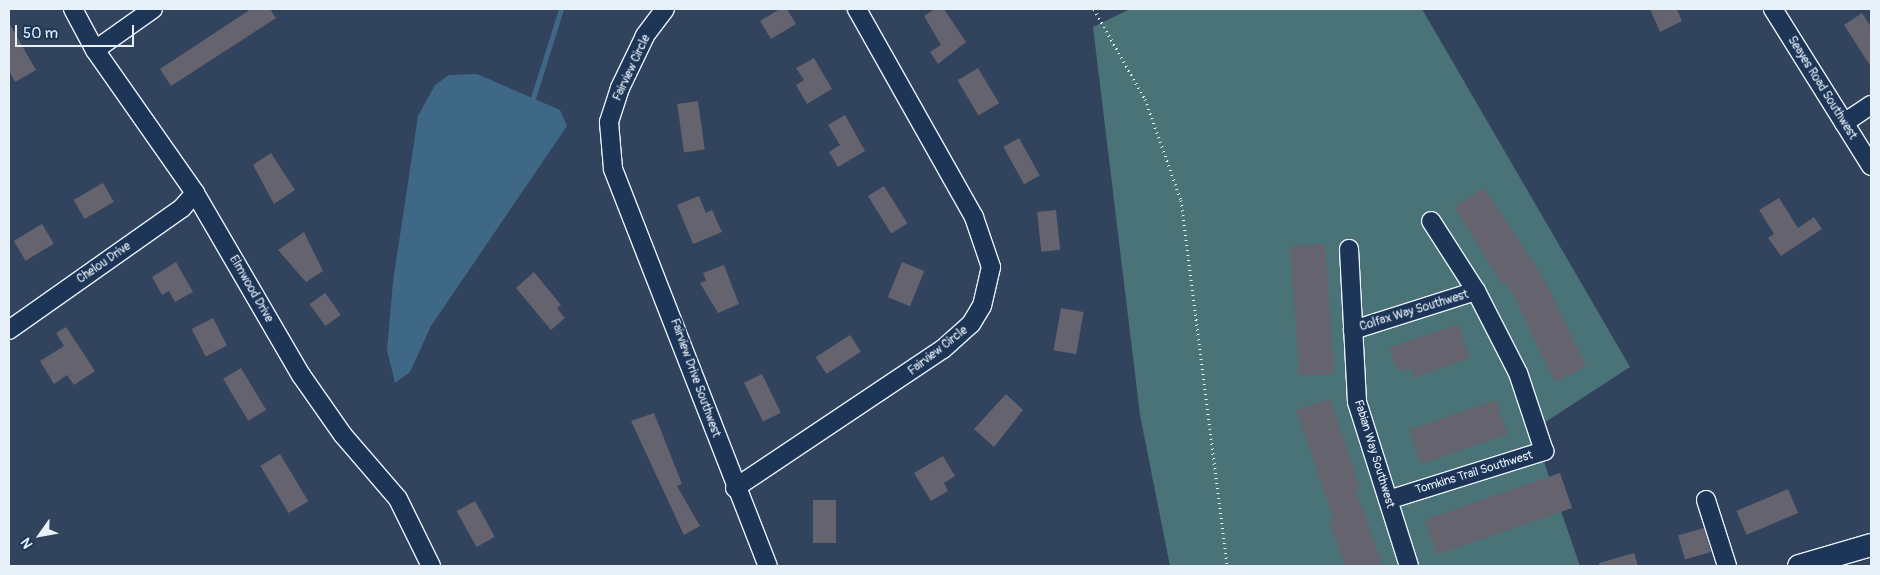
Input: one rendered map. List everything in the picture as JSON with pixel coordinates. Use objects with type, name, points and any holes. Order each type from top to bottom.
[{"type":"main road","points":[[1799,566],[1871,546]]},
{"type":"street","name":"Elmwood Drive","points":[[73,9],[95,50],[196,193],[302,375],[343,435],[398,499],[431,566]]},
{"type":"street","points":[[95,50],[153,9]]},
{"type":"street","name":"Fairview Circle","points":[[622,189],[614,169],[609,122],[645,36],[666,9]]},
{"type":"street","name":"Fairview Circle","points":[[735,488],[943,349],[972,324],[982,306],[991,267],[974,217],[857,9]]},
{"type":"street","name":"Seayes Road Southwest","points":[[1772,9],[1871,166]]},
{"type":"street","points":[[1844,123],[1871,106]]},
{"type":"street","name":"Fairview Drive Southwest","points":[[622,189],[735,488],[768,566]]},
{"type":"street","name":"Chelou Drive","points":[[9,330],[182,208],[196,193]]},
{"type":"street","name":"Tomkins Trail Southwest","points":[[1388,500],[1544,452],[1518,372],[1476,291],[1431,221]]},
{"type":"street","name":"Fabian Way Southwest","points":[[1348,249],[1357,402],[1409,566]]},
{"type":"street","name":"Colfax Way Southwest","points":[[1353,330],[1476,291]]},
{"type":"street","points":[[1706,500],[1727,566]]},
{"type":"path","points":[[1094,9],[1146,99],[1181,200],[1227,566]]},
{"type":"green space","points":[[1130,9],[1422,9],[1630,367],[1533,430],[1580,566],[1170,566],[1140,415],[1093,27]]},
{"type":"water","points":[[477,74],[560,110],[567,126],[431,326],[410,372],[395,383],[387,350],[393,282],[418,116],[435,85],[449,75]]},
{"type":"building","points":[[251,9],[270,9],[276,18],[171,86],[160,69]]},
{"type":"building","points":[[780,9],[787,9],[796,24],[771,39],[760,21]]},
{"type":"building","points":[[935,9],[944,9],[966,42],[938,64],[930,52],[941,45],[924,16]]},
{"type":"building","points":[[1650,9],[1677,9],[1682,21],[1660,32]]},
{"type":"building","points":[[1862,13],[1871,27],[1871,67],[1844,25]]},
{"type":"building","points":[[9,23],[36,70],[15,82],[9,71]]},
{"type":"building","points":[[814,58],[832,89],[807,104],[796,85],[804,80],[796,68]]},
{"type":"building","points":[[978,68],[999,103],[979,116],[957,80]]},
{"type":"building","points":[[698,101],[705,150],[684,152],[677,104]]},
{"type":"building","points":[[845,115],[865,151],[838,167],[829,152],[840,145],[828,125]]},
{"type":"building","points":[[1019,138],[1040,176],[1024,184],[1003,147]]},
{"type":"building","points":[[271,153],[295,190],[274,204],[253,165]]},
{"type":"building","points":[[103,183],[114,202],[85,219],[74,200]]},
{"type":"building","points":[[884,186],[907,223],[891,233],[868,196]]},
{"type":"building","points":[[1484,188],[1545,281],[1586,366],[1555,382],[1507,282],[1503,285],[1454,207]]},
{"type":"building","points":[[699,196],[706,213],[712,210],[722,232],[693,244],[677,205]]},
{"type":"building","points":[[1779,198],[1798,228],[1814,217],[1822,229],[1781,256],[1768,238],[1774,234],[1759,210]]},
{"type":"building","points":[[1056,210],[1060,250],[1041,252],[1037,212]]},
{"type":"building","points":[[42,224],[54,244],[26,261],[14,241]]},
{"type":"building","points":[[304,232],[323,271],[306,282],[278,250]]},
{"type":"building","points":[[1325,244],[1334,374],[1299,376],[1290,246]]},
{"type":"building","points":[[176,262],[193,292],[175,302],[169,291],[162,295],[152,277]]},
{"type":"building","points":[[902,262],[924,271],[910,306],[888,297]]},
{"type":"building","points":[[724,265],[739,304],[718,313],[700,283],[706,281],[703,273]]},
{"type":"building","points":[[534,272],[561,305],[557,308],[565,318],[551,330],[516,288]]},
{"type":"building","points":[[325,293],[341,315],[325,326],[310,304]]},
{"type":"building","points":[[1061,308],[1084,312],[1076,354],[1054,350]]},
{"type":"building","points":[[213,318],[227,346],[206,357],[192,329]]},
{"type":"building","points":[[1458,324],[1470,358],[1413,378],[1411,369],[1397,370],[1389,348]]},
{"type":"building","points":[[66,327],[95,371],[74,385],[67,375],[54,384],[40,361],[64,346],[56,333]]},
{"type":"building","points":[[850,335],[861,352],[827,374],[816,357]]},
{"type":"building","points":[[241,368],[266,410],[248,421],[223,379]]},
{"type":"building","points":[[762,374],[781,413],[763,421],[744,383]]},
{"type":"building","points":[[1006,394],[1023,410],[994,447],[974,429]]},
{"type":"building","points":[[1330,399],[1360,488],[1355,489],[1383,566],[1346,566],[1329,522],[1334,520],[1296,410]]},
{"type":"building","points":[[1496,400],[1508,434],[1421,464],[1409,430]]},
{"type":"building","points":[[654,413],[682,484],[677,486],[700,526],[684,535],[631,421]]},
{"type":"building","points":[[280,454],[308,501],[289,513],[260,466]]},
{"type":"building","points":[[943,456],[955,476],[944,483],[948,491],[931,501],[914,473]]},
{"type":"building","points":[[1560,473],[1572,508],[1437,555],[1425,520]]},
{"type":"building","points":[[1788,489],[1798,513],[1747,535],[1736,511]]},
{"type":"building","points":[[813,500],[836,500],[836,543],[813,543]]},
{"type":"building","points":[[475,501],[495,537],[477,547],[457,511]]},
{"type":"building","points":[[1704,528],[1711,552],[1685,559],[1678,535]]},
{"type":"building","points":[[1634,553],[1638,566],[1599,566],[1599,563]]},
{"type":"waterway","points":[[533,98],[561,9]]}]
